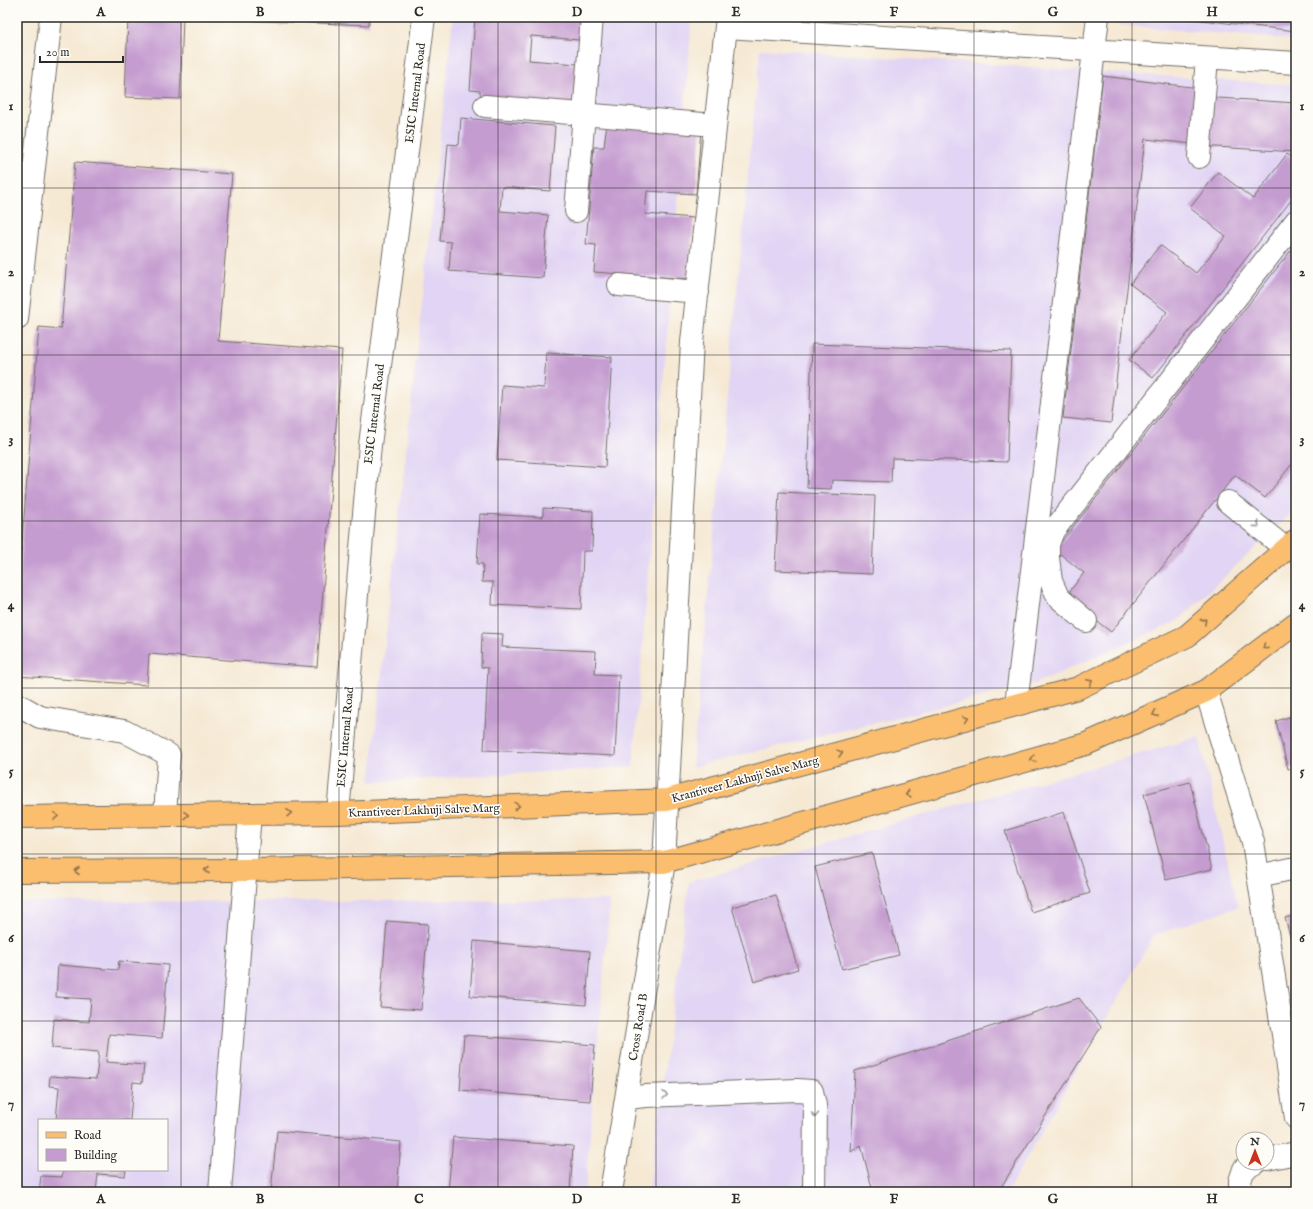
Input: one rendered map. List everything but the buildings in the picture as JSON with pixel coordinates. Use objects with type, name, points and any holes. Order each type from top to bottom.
[{"type":"main road","name":"Krantiveer Lakhuji Salve Marg","points":[[17,817],[338,813],[667,800],[1078,688],[1187,636],[1291,545]]},
{"type":"main road","points":[[17,871],[246,870],[664,862],[1086,744],[1206,691],[1296,623]]},
{"type":"street","points":[[17,319],[51,17]]},
{"type":"street","name":"ESIC Internal Road","points":[[338,813],[370,445],[424,17]]},
{"type":"street","points":[[576,211],[592,17]]},
{"type":"street","points":[[1016,705],[1098,17]]},
{"type":"street","points":[[726,22],[1095,50],[1296,63]]},
{"type":"street","name":"Cross Road B","points":[[611,1192],[664,862],[692,342],[726,22]]},
{"type":"street","points":[[1199,157],[1207,58]]},
{"type":"street","points":[[485,106],[715,125]]},
{"type":"street","points":[[1086,621],[1058,597],[1051,581],[1048,565],[1048,544],[1053,531],[1296,221]]},
{"type":"street","points":[[619,285],[698,292]]},
{"type":"street","points":[[1228,502],[1291,545]]},
{"type":"street","points":[[1206,691],[1253,842],[1296,1118]]},
{"type":"street","points":[[17,704],[40,717],[124,730],[169,755],[165,815]]},
{"type":"street","points":[[220,1192],[250,814]]},
{"type":"street","points":[[1258,876],[1296,868]]},
{"type":"street","points":[[626,1098],[717,1093],[797,1090],[812,1091],[815,1105],[814,1192]]},
{"type":"street","points":[[1275,1157],[1296,1153]]},
{"type":"street","points":[[1240,1192],[1240,1181],[1243,1171]]},
{"type":"shaded area","points":[[453,17],[692,17],[633,767],[370,782]]},
{"type":"shaded area","points":[[1026,17],[1296,17],[1296,40]]},
{"type":"shaded area","points":[[760,49],[1296,85],[1296,509],[1178,621],[1034,684],[692,767]]},
{"type":"shaded area","points":[[1199,737],[1238,907],[1154,935],[1007,1192],[649,1192],[689,882]]},
{"type":"shaded area","points":[[610,900],[585,1192],[17,1192],[17,902]]}]
